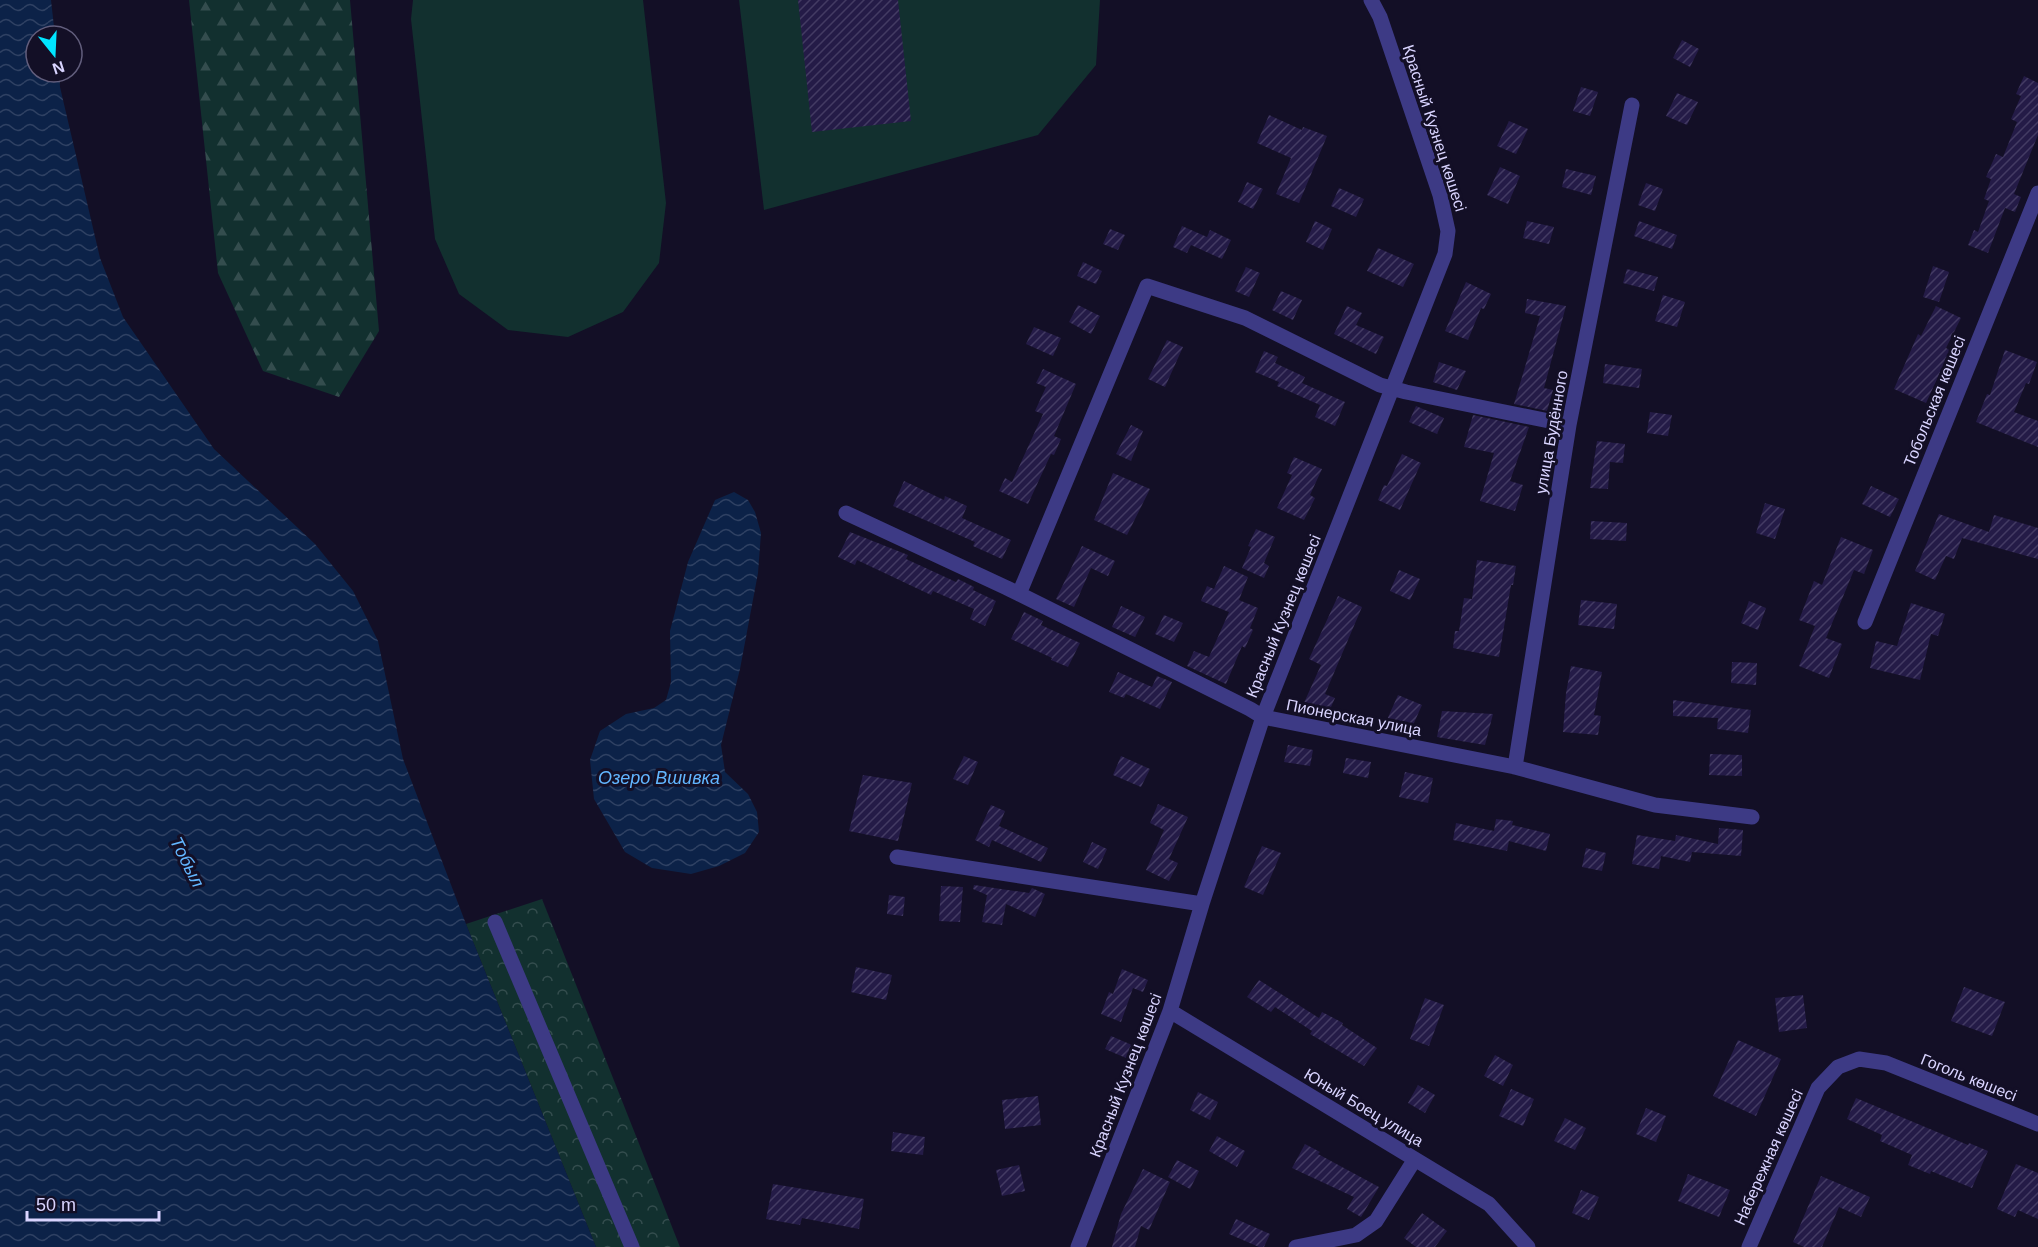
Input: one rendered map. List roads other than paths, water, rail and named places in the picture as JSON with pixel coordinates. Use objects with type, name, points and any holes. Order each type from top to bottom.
[{"type":"street","name":"Красный Кузнец көшесі","points":[[1078,1247],[1170,1011],[1263,717],[1445,254],[1448,231],[1440,195],[1380,17],[1371,0]]},
{"type":"street","name":"улица Будённого","points":[[1515,767],[1569,425],[1632,105]]},
{"type":"street","name":"Тобольская көшесі","points":[[1865,622],[2038,193]]},
{"type":"street","points":[[1020,594],[1147,286],[1245,318],[1380,385],[1569,425]]},
{"type":"street","name":"Пионерская улица","points":[[846,513],[1020,594],[1263,717],[1515,767],[1655,805],[1752,817]]},
{"type":"street","points":[[897,857],[1202,904]]},
{"type":"street","points":[[495,922],[632,1247]]},
{"type":"street","name":"Юный Боец улица","points":[[1170,1011],[1489,1204],[1528,1247]]},
{"type":"street","name":"Набережная көшесі","points":[[1749,1247],[1818,1088],[1838,1067],[1859,1059],[1886,1063]]},
{"type":"street","name":"Гоголь көшесі","points":[[1886,1063],[2038,1124]]},
{"type":"street","points":[[1296,1247],[1356,1235],[1376,1221],[1415,1159]]},
{"type":"water","name":"Тобыл","points":[[0,0],[51,0],[54,24],[24,24],[24,84],[60,84],[100,258],[123,317],[214,449],[315,544],[353,591],[378,641],[403,759],[466,924],[596,1247],[0,1247]]},
{"type":"water","name":"Озеро Вшивка","points":[[734,492],[748,500],[755,512],[761,533],[758,573],[740,669],[721,745],[725,772],[748,794],[757,812],[759,832],[745,853],[719,866],[691,874],[652,868],[625,852],[594,799],[590,760],[600,731],[626,714],[654,708],[666,700],[671,682],[670,631],[688,562],[715,500]]}]
